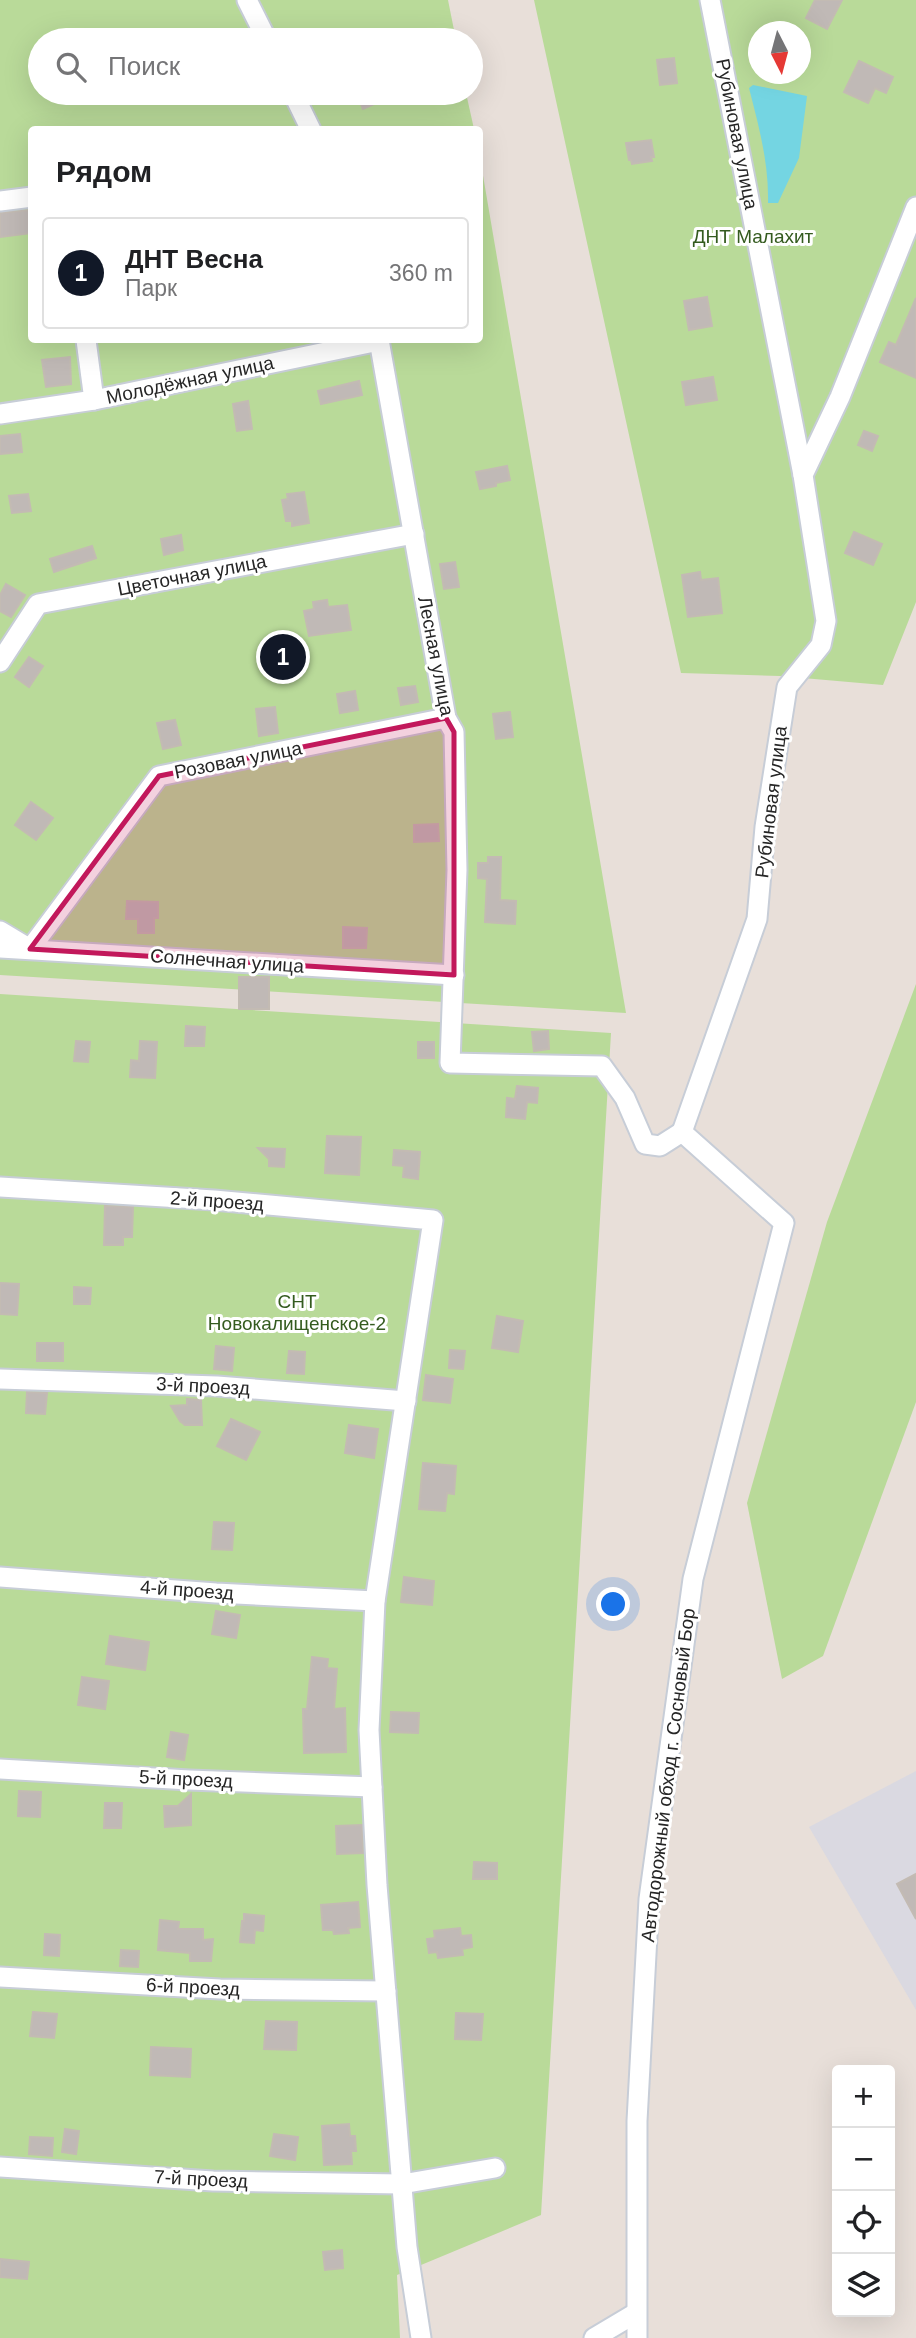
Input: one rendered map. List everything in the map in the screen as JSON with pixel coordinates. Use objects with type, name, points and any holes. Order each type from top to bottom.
[{"type":"street","points":[[247,0],[261,28]]},
{"type":"street","name":"Рубиновая улица","points":[[682,1132],[757,919],[765,827],[787,687],[821,645],[826,621],[803,475],[710,0]]},
{"type":"street","points":[[299,105],[309,126]]},
{"type":"street","points":[[0,201],[28,198]]},
{"type":"street","points":[[803,475],[840,397],[916,207]]},
{"type":"street","points":[[86,343],[94,400]]},
{"type":"street","name":"Молодёжная улица","points":[[0,414],[94,400],[365,343]]},
{"type":"street","name":"Лесная улица","points":[[380,343],[446,718],[454,732],[457,870],[450,1063],[602,1066],[625,1098],[645,1144],[660,1146],[682,1132]]},
{"type":"street","name":"Цветочная улица","points":[[0,662],[38,604],[414,534]]},
{"type":"street","name":"Розовая улица","points":[[30,948],[159,776],[446,718]]},
{"type":"street","points":[[0,931],[30,948]]},
{"type":"street","name":"Солнечная улица","points":[[0,948],[454,975]]},
{"type":"street","name":"Автодорожный обход г. Сосновый Бор","points":[[637,2338],[637,2121],[649,1899],[691,1592],[784,1223],[682,1132]]},
{"type":"street","name":"2-й проезд","points":[[0,1187],[214,1200],[433,1220],[406,1401]]},
{"type":"street","name":"3-й проезд","points":[[0,1379],[217,1386],[406,1401]]},
{"type":"street","points":[[406,1401],[375,1601],[369,1730],[386,1991],[407,2246],[421,2338]]},
{"type":"street","name":"4-й проезд","points":[[0,1577],[216,1593],[375,1601]]},
{"type":"street","name":"5-й проезд","points":[[0,1769],[372,1787]]},
{"type":"street","name":"6-й проезд","points":[[0,1977],[220,1989],[386,1991]]},
{"type":"street","name":"7-й проезд","points":[[0,2167],[212,2180],[402,2184],[495,2168]]},
{"type":"street","points":[[594,2338],[636,2313]]},
{"type":"highlighted area","points":[[446,718],[454,732],[454,975],[30,949],[159,776]]},
{"type":"shaded area","points":[[916,1771],[916,2010],[809,1827]]},
{"type":"green space","points":[[0,0],[448,0],[454,28],[28,28],[28,105],[469,105],[473,126],[28,126],[28,343],[483,343],[483,176],[626,1013],[0,975]]},
{"type":"green space","name":"ДНТ Малахит","points":[[534,0],[916,0],[916,602],[883,685],[780,676],[681,673]]},
{"type":"green space","points":[[916,984],[916,1402],[823,1656],[782,1679],[747,1503],[827,1222]]},
{"type":"green space","name":"СНТ Новокалищенское-2","points":[[0,994],[611,1033],[541,2215],[397,2275],[400,2338],[0,2338]]},
{"type":"water","points":[[753,85],[807,96],[799,158],[778,203],[768,203],[765,159],[749,88]]},
{"type":"building","points":[[815,0],[842,0],[827,29],[806,18]]},
{"type":"building","points":[[674,58],[677,83],[660,85],[657,60]]},
{"type":"building","points":[[859,61],[893,77],[886,93],[875,88],[868,103],[844,92]]},
{"type":"building","points":[[651,140],[654,157],[651,157],[652,161],[632,164],[626,143]]},
{"type":"building","points":[[28,210],[28,234],[0,237],[0,213]]},
{"type":"building","points":[[707,297],[712,326],[689,330],[684,301]]},
{"type":"building","points":[[916,298],[916,378],[880,362],[889,342],[896,345]]},
{"type":"building","points":[[70,357],[71,384],[46,387],[42,360]]},
{"type":"building","points":[[713,377],[717,400],[686,405],[682,382]]},
{"type":"building","points":[[359,381],[362,395],[321,404],[318,391]]},
{"type":"building","points":[[248,401],[252,429],[237,431],[233,404]]},
{"type":"building","points":[[864,431],[878,436],[872,451],[858,445]]},
{"type":"building","points":[[20,434],[22,452],[0,454],[0,436]]},
{"type":"building","points":[[507,466],[510,480],[480,489],[476,472]]},
{"type":"building","points":[[304,492],[309,523],[292,526],[292,521],[286,521],[282,500],[288,499],[287,494]]},
{"type":"building","points":[[28,494],[31,511],[12,513],[9,496]]},
{"type":"building","points":[[854,532],[882,544],[873,565],[845,553]]},
{"type":"building","points":[[181,535],[183,550],[164,555],[161,539]]},
{"type":"building","points":[[92,546],[96,558],[54,572],[50,559]]},
{"type":"building","points":[[455,562],[459,587],[444,589],[440,564]]},
{"type":"building","points":[[700,572],[701,580],[718,578],[722,613],[688,617],[682,575]]},
{"type":"building","points":[[6,584],[25,595],[11,617],[0,611],[0,595]]},
{"type":"building","points":[[327,600],[328,607],[347,605],[351,630],[309,636],[304,611],[314,609],[313,602]]},
{"type":"building","points":[[29,657],[43,666],[29,687],[15,677]]},
{"type":"building","points":[[415,686],[418,702],[401,705],[398,688]]},
{"type":"building","points":[[355,691],[358,710],[340,713],[337,694]]},
{"type":"building","points":[[275,707],[278,733],[259,736],[256,709]]},
{"type":"building","points":[[510,712],[513,737],[496,739],[493,714]]},
{"type":"building","points":[[175,720],[181,745],[163,749],[157,723]]},
{"type":"building","points":[[31,802],[53,818],[36,840],[15,825]]},
{"type":"building","points":[[438,824],[439,841],[414,842],[414,825]]},
{"type":"building","points":[[488,857],[501,857],[500,900],[516,901],[515,924],[485,922],[487,879],[478,878],[478,863],[488,863]]},
{"type":"building","points":[[127,901],[158,902],[154,933],[138,933],[138,919],[126,919]]},
{"type":"building","points":[[343,927],[367,928],[366,948],[343,948]]},
{"type":"building","points":[[239,977],[269,977],[269,1009],[239,1009]]},
{"type":"building","points":[[186,1026],[205,1027],[204,1046],[185,1046]]},
{"type":"building","points":[[548,1031],[549,1049],[534,1051],[532,1032]]},
{"type":"building","points":[[76,1041],[90,1042],[88,1062],[74,1061]]},
{"type":"building","points":[[140,1041],[157,1042],[155,1078],[130,1077],[131,1060],[139,1061]]},
{"type":"building","points":[[418,1042],[434,1042],[434,1058],[418,1058]]},
{"type":"building","points":[[517,1086],[538,1088],[537,1103],[527,1102],[525,1119],[506,1117],[507,1098],[515,1099]]},
{"type":"building","points":[[327,1136],[361,1137],[359,1175],[325,1173]]},
{"type":"building","points":[[258,1148],[285,1149],[284,1167],[269,1166],[269,1159]]},
{"type":"building","points":[[394,1150],[420,1152],[418,1179],[403,1177],[404,1166],[393,1165]]},
{"type":"building","points":[[105,1206],[133,1207],[132,1237],[123,1237],[123,1245],[104,1245]]},
{"type":"building","points":[[0,1283],[19,1284],[17,1315],[0,1314]]},
{"type":"building","points":[[74,1287],[91,1288],[90,1304],[74,1304]]},
{"type":"building","points":[[497,1316],[523,1321],[518,1352],[492,1348]]},
{"type":"building","points":[[37,1343],[63,1343],[63,1361],[37,1361]]},
{"type":"building","points":[[216,1346],[234,1348],[232,1371],[214,1369]]},
{"type":"building","points":[[450,1350],[465,1351],[463,1369],[449,1368]]},
{"type":"building","points":[[289,1351],[305,1352],[304,1374],[287,1373]]},
{"type":"building","points":[[426,1375],[453,1379],[450,1403],[423,1400]]},
{"type":"building","points":[[27,1392],[47,1393],[45,1414],[26,1413]]},
{"type":"building","points":[[187,1399],[201,1400],[202,1425],[185,1425],[171,1406],[187,1405]]},
{"type":"building","points":[[231,1419],[260,1432],[246,1460],[217,1446]]},
{"type":"building","points":[[349,1425],[378,1429],[374,1458],[345,1453]]},
{"type":"building","points":[[423,1463],[456,1466],[454,1494],[447,1493],[445,1511],[419,1509]]},
{"type":"building","points":[[214,1522],[234,1523],[232,1550],[212,1549]]},
{"type":"building","points":[[404,1577],[434,1581],[432,1605],[401,1602]]},
{"type":"building","points":[[216,1611],[240,1615],[236,1638],[212,1634]]},
{"type":"building","points":[[110,1636],[149,1642],[145,1670],[106,1664]]},
{"type":"building","points":[[312,1657],[328,1659],[327,1668],[337,1669],[334,1709],[345,1708],[346,1752],[304,1753],[303,1709],[307,1709]]},
{"type":"building","points":[[82,1677],[109,1681],[105,1709],[78,1705]]},
{"type":"building","points":[[391,1712],[419,1713],[418,1733],[390,1732]]},
{"type":"building","points":[[171,1732],[188,1735],[184,1760],[167,1757]]},
{"type":"building","points":[[19,1791],[41,1792],[40,1817],[18,1816]]},
{"type":"building","points":[[191,1794],[191,1825],[165,1827],[164,1806],[178,1806]]},
{"type":"building","points":[[105,1803],[122,1803],[121,1828],[104,1828]]},
{"type":"building","points":[[362,1825],[363,1853],[337,1854],[336,1826]]},
{"type":"building","points":[[474,1862],[497,1863],[497,1879],[473,1879]]},
{"type":"building","points":[[916,1874],[916,1919],[897,1884]]},
{"type":"building","points":[[358,1902],[360,1927],[348,1928],[349,1933],[334,1934],[333,1930],[323,1930],[321,1905]]},
{"type":"building","points":[[244,1914],[264,1916],[263,1931],[255,1930],[254,1943],[240,1942]]},
{"type":"building","points":[[160,1920],[179,1922],[178,1929],[203,1929],[203,1940],[213,1939],[211,1961],[190,1961],[190,1953],[158,1950]]},
{"type":"building","points":[[460,1928],[461,1936],[471,1935],[472,1947],[462,1949],[463,1955],[438,1958],[437,1952],[429,1953],[427,1939],[435,1938],[434,1931]]},
{"type":"building","points":[[45,1934],[60,1935],[59,1956],[44,1955]]},
{"type":"building","points":[[121,1950],[139,1951],[138,1967],[120,1966]]},
{"type":"building","points":[[33,2012],[57,2014],[54,2038],[30,2036]]},
{"type":"building","points":[[456,2013],[483,2014],[481,2040],[455,2039]]},
{"type":"building","points":[[266,2021],[297,2022],[296,2050],[264,2049]]},
{"type":"building","points":[[151,2047],[191,2049],[190,2077],[150,2075]]},
{"type":"building","points":[[349,2124],[350,2136],[355,2136],[356,2151],[351,2151],[352,2164],[324,2165],[322,2126]]},
{"type":"building","points":[[65,2129],[79,2131],[76,2154],[62,2152]]},
{"type":"building","points":[[274,2134],[298,2137],[295,2160],[270,2156]]},
{"type":"building","points":[[30,2137],[53,2138],[52,2156],[29,2154]]},
{"type":"building","points":[[342,2250],[343,2268],[325,2270],[323,2252]]},
{"type":"building","points":[[0,2259],[29,2262],[27,2279],[0,2277]]},
{"type":"place","name":"ДНТ Весна","points":[[283,657]]}]
